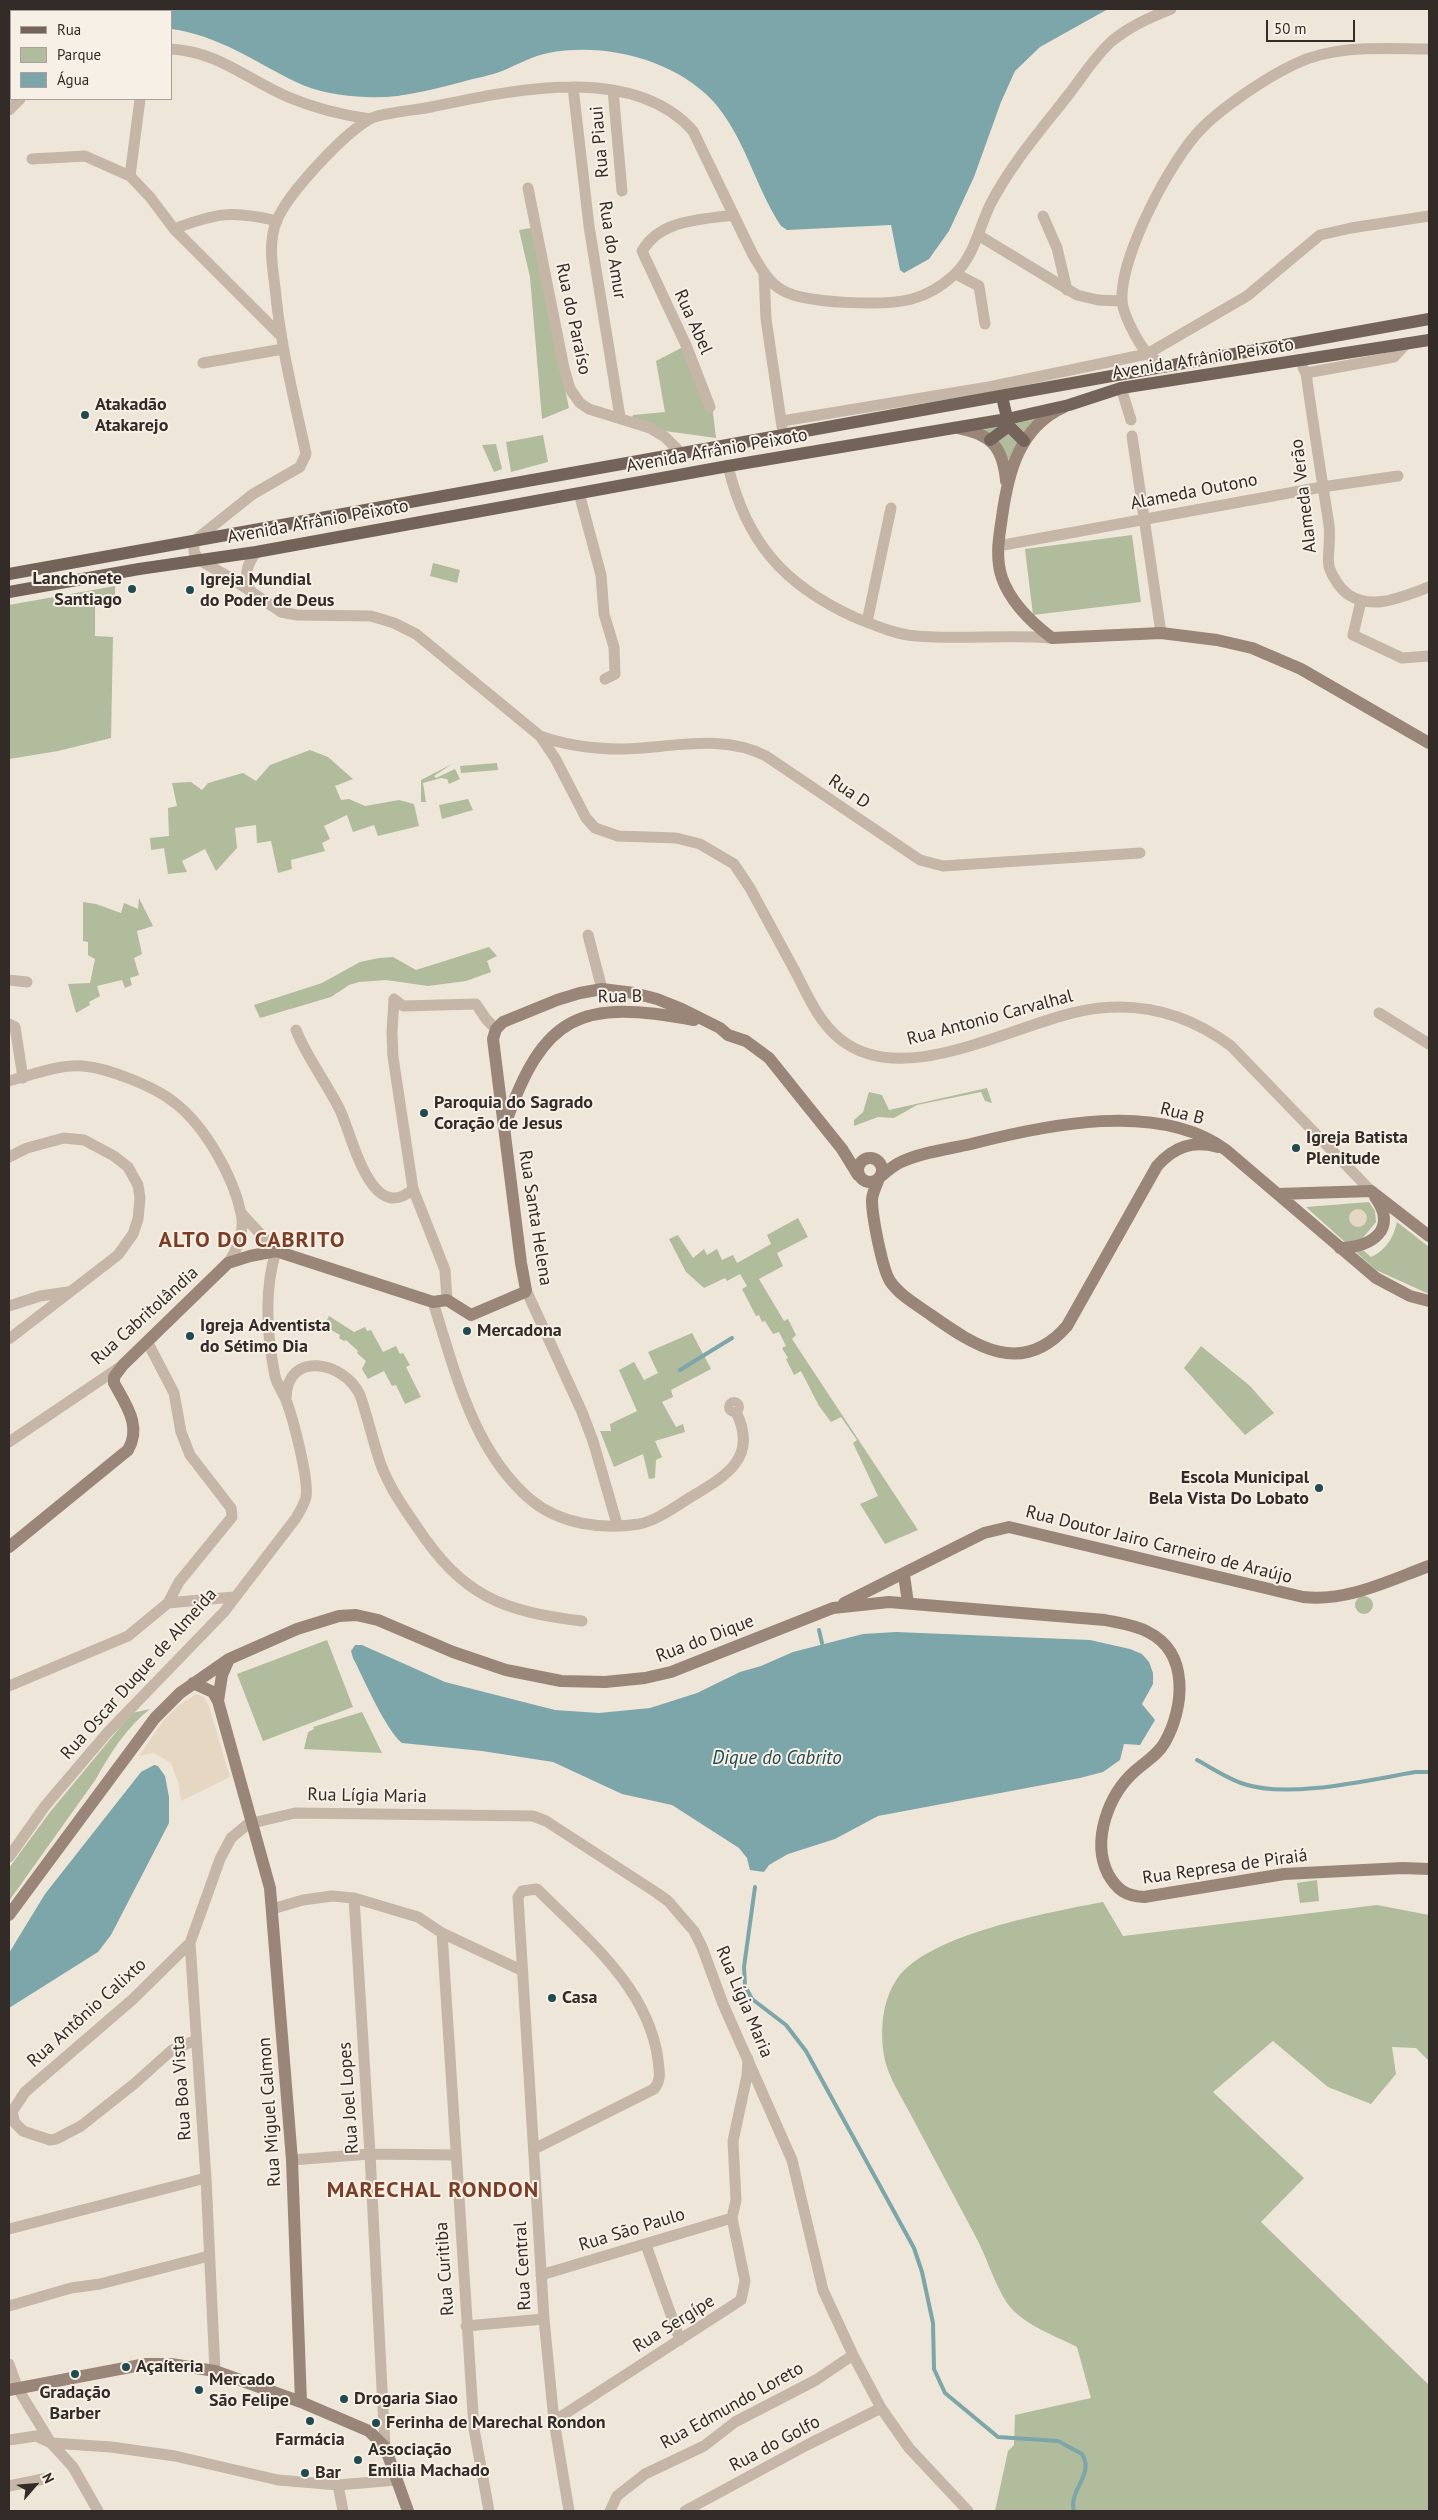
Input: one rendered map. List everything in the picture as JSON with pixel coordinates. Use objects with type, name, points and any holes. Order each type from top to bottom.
[{"type":"main road","name":"Avenida Afrânio Peixoto","points":[[9,574],[680,452],[783,437],[1429,319]]},
{"type":"main road","name":"Avenida Afrânio Peixoto","points":[[9,592],[256,552],[728,466],[956,428],[1008,422],[1069,406],[1121,388],[1303,367],[1429,340]]},
{"type":"main road","points":[[1002,397],[1008,422],[1024,441]]},
{"type":"main road","points":[[990,440],[1008,422]]},
{"type":"street","points":[[172,49],[207,55],[288,97],[346,116],[370,119],[504,93],[573,87],[613,90],[658,106],[683,120],[691,128],[698,138],[733,215],[764,273],[781,290],[798,297],[895,303],[923,295],[956,274],[971,253],[990,206],[1011,168],[1099,56],[1111,42],[1132,26],[1171,9]]},
{"type":"street","points":[[1166,367],[1147,354],[1127,318],[1122,301],[1124,283],[1136,244],[1167,175],[1179,154],[1202,128],[1227,106],[1294,64],[1319,54],[1342,50],[1429,49]]},
{"type":"street","name":"Rua do Amur","points":[[573,87],[589,226],[620,417]]},
{"type":"street","name":"Rua Piaui","points":[[613,90],[622,191]]},
{"type":"street","points":[[9,110],[19,100]]},
{"type":"street","points":[[130,176],[140,100]]},
{"type":"street","points":[[198,560],[194,552],[194,541],[253,494],[300,467],[304,461],[306,454],[279,334],[272,238],[277,221],[286,205],[317,168],[352,132],[370,119]]},
{"type":"street","points":[[32,158],[85,156],[130,176],[150,197],[174,229],[279,334]]},
{"type":"street","name":"Rua do Paraíso","points":[[528,188],[570,389],[574,397],[589,409],[620,417],[650,428],[665,437],[680,452]]},
{"type":"street","points":[[174,229],[222,214],[243,214],[277,221]]},
{"type":"street","name":"Rua Abel","points":[[710,407],[686,345],[642,254],[643,248],[670,226],[684,222],[733,215]]},
{"type":"street","points":[[1043,216],[1057,248],[1067,290]]},
{"type":"street","points":[[782,421],[988,387],[1147,354],[1247,296],[1320,235],[1351,228],[1429,216]]},
{"type":"street","points":[[978,235],[1067,290],[1092,300],[1122,301]]},
{"type":"street","points":[[764,273],[766,319],[783,437]]},
{"type":"street","points":[[956,274],[979,286],[985,324]]},
{"type":"street","points":[[202,364],[283,349]]},
{"type":"street","name":"Alameda Verão","points":[[1303,367],[1330,533],[1329,566],[1337,583],[1348,594],[1361,601]]},
{"type":"street","points":[[1121,388],[1131,420]]},
{"type":"street","points":[[1006,484],[1024,441],[1041,421],[1069,406]]},
{"type":"street","points":[[956,428],[979,432],[990,440],[1004,466],[1006,484],[998,546],[998,563],[1009,591],[1034,624],[1052,638]]},
{"type":"street","points":[[1132,436],[1160,633]]},
{"type":"street","points":[[728,466],[735,496],[747,523],[768,555],[801,587],[833,607],[867,622],[914,636],[1052,638],[1160,633],[1235,644],[1283,660],[1429,743]]},
{"type":"street","name":"Alameda Outono","points":[[998,546],[1322,486],[1398,476]]},
{"type":"street","points":[[579,493],[601,575],[604,614],[614,648],[615,674],[605,680]]},
{"type":"street","points":[[867,622],[891,508]]},
{"type":"street","points":[[250,590],[246,581],[246,573],[256,552]]},
{"type":"street","name":"Rua Antonio Carvalhal","points":[[198,560],[250,590],[276,609],[288,614],[372,616],[405,628],[448,658],[540,736],[555,758],[586,818],[595,828],[609,834],[626,837],[684,839],[709,848],[734,864],[750,888],[817,1015],[849,1046],[883,1058],[909,1060],[988,1039],[1082,1010],[1124,1007],[1176,1015],[1206,1028],[1230,1046],[1371,1191]]},
{"type":"street","points":[[1429,587],[1384,602],[1361,601],[1353,635],[1402,658],[1429,656]]},
{"type":"street","name":"Rua D","points":[[540,736],[569,745],[592,748],[623,749],[707,744],[745,747],[766,756],[920,860],[930,864],[943,866],[1140,853]]},
{"type":"street","points":[[588,935],[602,989]]},
{"type":"street","points":[[9,980],[27,982]]},
{"type":"street","name":"Rua B","points":[[496,1030],[503,1022],[580,992],[602,989],[657,998],[720,1028],[728,1035],[746,1041],[769,1058],[842,1149],[872,1198]]},
{"type":"street","points":[[635,1012],[637,994]]},
{"type":"street","points":[[447,1300],[445,1270],[413,1189],[398,1094],[392,1032],[394,999],[403,1006],[471,1004],[478,1006],[496,1030]]},
{"type":"street","name":"Rua B","points":[[504,1129],[525,1075],[547,1041],[558,1031],[588,1016],[608,1011],[635,1012],[708,1023]]},
{"type":"street","points":[[1379,1013],[1429,1044]]},
{"type":"street","points":[[9,1024],[15,1027],[23,1078]]},
{"type":"street","points":[[296,1030],[340,1112],[369,1183],[386,1196],[395,1199],[405,1196],[413,1189]]},
{"type":"street","name":"Rua Santa Helena","points":[[496,1030],[493,1039],[526,1290],[593,1440],[617,1524]]},
{"type":"street","points":[[9,1081],[63,1068],[84,1066],[132,1080],[162,1094],[190,1117],[208,1141],[224,1168],[241,1212],[276,1251],[434,1302],[447,1300],[468,1314],[474,1315],[522,1294],[526,1290]]},
{"type":"street","name":"Rua B","points":[[879,1178],[901,1162],[1030,1129],[1093,1120],[1177,1127],[1206,1137],[1226,1150],[1385,1284],[1410,1296],[1429,1301]]},
{"type":"street","points":[[9,1157],[34,1146],[64,1138],[76,1138],[93,1144],[114,1156],[128,1167],[136,1179],[140,1192],[139,1211],[130,1240],[113,1260],[68,1292],[45,1313],[9,1339]]},
{"type":"street","points":[[871,1158],[880,1164],[882,1171],[872,1198],[884,1266],[893,1286],[960,1335],[994,1351],[1020,1354],[1049,1342],[1067,1326],[1157,1166],[1172,1150],[1193,1144],[1226,1150]]},
{"type":"street","points":[[842,1149],[871,1158],[901,1162]]},
{"type":"street","points":[[871,1158],[860,1163],[859,1176],[870,1183],[879,1178]]},
{"type":"street","points":[[1342,1192],[1353,1182],[1351,1170]]},
{"type":"street","points":[[1278,1194],[1371,1191],[1429,1236]]},
{"type":"street","points":[[1340,1248],[1363,1246],[1377,1237],[1383,1218],[1382,1208],[1371,1191]]},
{"type":"street","points":[[228,1263],[239,1241],[241,1212]]},
{"type":"street","points":[[228,1263],[276,1251]]},
{"type":"street","name":"Rua Oscar Duque de Almeida","points":[[9,1857],[45,1806],[107,1733],[224,1612],[233,1597],[296,1518],[306,1497],[305,1475],[286,1400],[276,1378],[268,1316],[271,1267],[276,1251]]},
{"type":"street","name":"Rua Cabritolândia","points":[[9,1442],[123,1365],[148,1343],[228,1263]]},
{"type":"street","points":[[9,1306],[40,1296],[68,1292]]},
{"type":"street","points":[[434,1302],[467,1405],[501,1468],[531,1500],[556,1517],[586,1523],[640,1524],[651,1520],[720,1480],[734,1466],[744,1448],[744,1426],[736,1412]]},
{"type":"street","points":[[9,1686],[128,1636],[168,1603],[179,1582],[229,1522],[232,1513],[190,1455],[181,1432],[174,1393],[148,1343]]},
{"type":"street","points":[[9,1547],[128,1450],[134,1434],[133,1422],[114,1380],[123,1365]]},
{"type":"street","name":"Rua Oscar Duque de Almeida","points":[[286,1400],[288,1381],[301,1369],[323,1366],[345,1376],[360,1395],[379,1458],[393,1492],[432,1549],[451,1571],[474,1591],[503,1604],[536,1614],[582,1621]]},
{"type":"street","name":"Rua Doutor Jairo Carneiro de Araújo","points":[[833,1608],[984,1533],[1009,1527],[1322,1600],[1343,1597],[1429,1566]]},
{"type":"street","points":[[904,1574],[908,1603]]},
{"type":"street","points":[[168,1603],[233,1597]]},
{"type":"street","name":"Rua do Dique","points":[[9,1915],[155,1718],[193,1683],[229,1659],[298,1629],[339,1616],[356,1615],[378,1620],[453,1652],[506,1670],[560,1681],[605,1682],[645,1678],[671,1672],[833,1608],[880,1602],[908,1603],[1105,1620],[1124,1624],[1149,1632],[1157,1637],[1172,1655],[1180,1678]]},
{"type":"street","points":[[218,1701],[222,1675],[229,1659]]},
{"type":"street","name":"Rua Represa de Piraiá","points":[[1180,1678],[1179,1706],[1165,1744],[1125,1783],[1117,1794],[1105,1820],[1101,1842],[1104,1862],[1111,1879],[1120,1890],[1133,1896],[1144,1897],[1284,1874],[1395,1868],[1429,1869]]},
{"type":"street","points":[[193,1683],[213,1692],[218,1701]]},
{"type":"street","name":"Rua Miguel Calmon","points":[[218,1701],[270,1888],[292,2160],[301,2402]]},
{"type":"street","name":"Rua Lígia Maria","points":[[253,1822],[295,1813],[539,1817],[663,1897],[694,1931],[702,1946],[723,2004],[748,2056],[792,2160],[823,2290],[853,2355],[881,2408],[909,2448],[968,2511]]},
{"type":"street","name":"Rua Boa Vista","points":[[215,2371],[206,2178],[190,1943],[220,1859],[235,1833],[253,1822]]},
{"type":"street","name":"Rua Central","points":[[534,2149],[654,2089],[660,2077],[656,2049],[644,2012],[618,1975],[537,1889],[525,1889],[518,1897],[521,1970],[530,2060],[534,2149],[544,2319],[554,2421],[569,2511]]},
{"type":"street","points":[[272,1909],[303,1900],[332,1896],[354,1898],[418,1917],[442,1933],[521,1970]]},
{"type":"street","name":"Rua Joel Lopes","points":[[354,1898],[370,2154],[385,2447]]},
{"type":"street","name":"Rua Curitiba","points":[[442,1933],[454,2155],[474,2429],[489,2511]]},
{"type":"street","name":"Rua Antônio Calixto","points":[[10,2113],[25,2092],[132,2000],[190,1943]]},
{"type":"street","points":[[10,2113],[15,2123],[23,2131],[50,2140],[56,2139],[81,2126],[134,2084],[172,2050],[196,2040]]},
{"type":"street","points":[[732,2218],[736,2200],[733,2135],[747,2076],[748,2056]]},
{"type":"street","points":[[292,2160],[370,2154],[454,2155]]},
{"type":"street","points":[[9,2229],[206,2178]]},
{"type":"street","name":"Rua São Paulo","points":[[541,2275],[646,2246],[732,2218]]},
{"type":"street","name":"Rua Sergípe","points":[[554,2421],[741,2300],[745,2280],[732,2218]]},
{"type":"street","points":[[646,2246],[680,2340]]},
{"type":"street","points":[[9,2306],[71,2288],[100,2284],[209,2256]]},
{"type":"street","points":[[466,2326],[544,2319]]},
{"type":"street","name":"Rua Edmundo Loreto","points":[[610,2511],[617,2496],[645,2474],[704,2446],[735,2422],[821,2377],[853,2355]]},
{"type":"street","points":[[9,2364],[13,2390],[51,2443],[73,2467],[98,2511]]},
{"type":"street","points":[[13,2390],[146,2364],[171,2364],[215,2371],[363,2427],[385,2447],[408,2511]]},
{"type":"street","name":"Rua do Golfo","points":[[685,2511],[881,2408]]},
{"type":"street","points":[[9,2440],[24,2436],[36,2436],[51,2443],[111,2447],[175,2456],[278,2480],[338,2485],[397,2480]]},
{"type":"street","points":[[9,2486],[48,2478]]},
{"type":"street","points":[[338,2485],[343,2511]]},
{"type":"green space","points":[[531,228],[569,408],[542,419],[530,277],[519,230]]},
{"type":"green space","points":[[683,347],[712,405],[716,438],[629,426],[633,415],[665,412],[656,361]]},
{"type":"green space","points":[[1042,414],[1011,465],[981,428]]},
{"type":"green space","points":[[543,435],[548,462],[511,472],[506,442]]},
{"type":"green space","points":[[496,444],[502,469],[494,472],[482,445]]},
{"type":"green space","points":[[1132,535],[1141,602],[1033,615],[1025,549]]},
{"type":"green space","points":[[433,563],[460,570],[457,583],[430,576]]},
{"type":"green space","points":[[115,586],[115,601],[95,602],[95,636],[113,637],[111,738],[58,751],[9,759],[9,605]]},
{"type":"green space","points":[[310,750],[328,757],[353,779],[335,786],[341,800],[349,799],[365,806],[399,800],[414,804],[419,826],[378,836],[374,825],[353,832],[347,815],[324,826],[330,839],[322,843],[325,851],[291,860],[292,869],[278,873],[271,841],[257,843],[256,825],[235,828],[237,848],[216,871],[205,849],[182,861],[187,872],[168,874],[164,848],[151,850],[150,838],[169,836],[168,808],[177,806],[172,783],[191,782],[202,790],[208,783],[243,773],[256,781],[270,765]]},
{"type":"green space","points":[[497,763],[498,770],[461,773],[460,766]]},
{"type":"green space","points":[[452,764],[434,776],[436,778],[455,769],[460,779],[449,784],[447,779],[441,778],[423,783],[426,802],[421,802],[421,780]]},
{"type":"green space","points":[[468,799],[473,810],[442,819],[439,805]]},
{"type":"green space","points":[[139,898],[153,926],[137,931],[142,954],[134,958],[139,975],[130,978],[132,985],[125,988],[122,980],[97,986],[100,996],[89,1002],[90,1005],[76,1013],[68,984],[90,983],[95,959],[88,955],[88,942],[83,941],[83,902],[96,904],[121,913],[124,903],[138,909]]},
{"type":"green space","points":[[489,947],[497,956],[487,961],[491,972],[466,981],[428,986],[386,980],[359,982],[349,985],[331,997],[260,1018],[254,1005],[322,983],[360,962],[393,957],[416,970]]},
{"type":"green space","points":[[987,1088],[992,1103],[985,1101],[981,1092],[917,1105],[894,1118],[878,1117],[854,1126],[854,1120],[863,1112],[869,1092],[882,1095],[889,1110]]},
{"type":"green space","points":[[1369,1202],[1375,1211],[1376,1222],[1357,1245],[1371,1257],[1381,1251],[1388,1243],[1397,1222],[1429,1247],[1429,1294],[1376,1270],[1306,1207]]},
{"type":"green space","points":[[798,1218],[808,1237],[777,1253],[783,1266],[759,1279],[784,1321],[788,1319],[796,1335],[792,1339],[918,1530],[885,1544],[860,1504],[878,1496],[853,1443],[857,1440],[841,1417],[831,1422],[819,1406],[801,1371],[794,1375],[782,1348],[786,1346],[779,1332],[773,1334],[765,1321],[762,1322],[759,1315],[756,1316],[742,1289],[747,1286],[740,1274],[727,1281],[725,1278],[704,1288],[686,1272],[669,1239],[678,1235],[693,1258],[704,1249],[707,1255],[717,1249],[722,1260],[733,1255],[737,1263],[771,1244],[767,1235]]},
{"type":"green space","points":[[329,1316],[354,1332],[365,1327],[367,1331],[371,1330],[383,1352],[396,1346],[400,1354],[403,1353],[410,1365],[406,1367],[421,1397],[405,1404],[396,1385],[392,1386],[384,1371],[368,1379],[362,1369],[366,1361],[357,1353],[358,1351],[346,1340],[344,1341],[339,1338],[340,1335],[324,1326]]},
{"type":"green space","points":[[692,1333],[711,1369],[671,1390],[673,1397],[662,1402],[676,1427],[683,1424],[685,1432],[655,1441],[662,1457],[656,1460],[655,1478],[649,1479],[643,1454],[614,1467],[600,1431],[611,1431],[610,1424],[637,1411],[619,1370],[634,1362],[644,1380],[658,1373],[648,1352]]},
{"type":"green space","points":[[1201,1346],[1250,1386],[1274,1413],[1245,1435],[1184,1368]]},
{"type":"green space","points":[[1360,1596],[1368,1596],[1373,1601],[1371,1612],[1360,1614],[1355,1609],[1355,1601]]},
{"type":"green space","points":[[327,1640],[353,1707],[263,1741],[237,1674]]},
{"type":"green space","points":[[150,1709],[120,1741],[96,1779],[9,1901],[9,1868],[50,1812],[132,1713]]},
{"type":"green space","points":[[362,1712],[382,1753],[304,1749],[308,1732],[314,1729],[313,1727]]},
{"type":"green space","points":[[1317,1880],[1319,1901],[1300,1903],[1297,1883]]},
{"type":"green space","points":[[1103,1902],[1123,1936],[1377,1905],[1429,1915],[1429,2061],[1416,2048],[1392,2047],[1396,2074],[1371,2104],[1328,2087],[1273,2041],[1213,2092],[1304,2178],[1261,2222],[1429,2385],[1429,2511],[995,2511],[1008,2451],[1014,2445],[1015,2415],[1091,2398],[1077,2347],[1049,2334],[1021,2317],[1007,2303],[1003,2296],[978,2241],[892,2079],[884,2055],[882,2036],[883,2016],[888,1997],[897,1979],[912,1963],[935,1949],[992,1927]]},
{"type":"shaded area","points":[[1354,1209],[1362,1209],[1367,1214],[1365,1225],[1354,1227],[1349,1222],[1349,1214]]},
{"type":"shaded area","points":[[196,1694],[204,1697],[209,1706],[230,1777],[181,1801],[179,1785],[171,1763],[154,1753],[139,1756],[163,1721],[179,1705]]},
{"type":"water","points":[[1108,9],[1040,47],[1015,71],[1001,102],[974,177],[949,231],[929,259],[904,273],[900,270],[891,225],[787,230],[781,226],[733,129],[712,100],[678,74],[636,57],[614,52],[569,50],[542,54],[493,74],[426,91],[390,97],[357,96],[330,93],[312,88],[220,43],[188,32],[172,29],[172,10],[97,10]]},
{"type":"water","name":"Dique do Cabrito","points":[[896,1632],[1090,1640],[1130,1649],[1142,1654],[1149,1662],[1153,1673],[1153,1684],[1142,1704],[1155,1720],[1140,1745],[1124,1744],[1120,1760],[1103,1772],[878,1816],[835,1839],[788,1854],[769,1865],[764,1872],[750,1870],[747,1858],[739,1848],[672,1805],[622,1794],[553,1762],[482,1751],[402,1743],[395,1736],[382,1715],[351,1651],[355,1645],[362,1645],[445,1682],[555,1710],[599,1713],[650,1708],[697,1693],[740,1672],[761,1666],[793,1652],[863,1634]]},
{"type":"water","points":[[154,1765],[158,1766],[165,1776],[169,1797],[169,1823],[111,1935],[98,1952],[9,2008],[9,1953],[45,1894],[141,1772]]},
{"type":"waterway","points":[[680,1370],[732,1338]]},
{"type":"waterway","points":[[819,1630],[822,1643]]},
{"type":"waterway","points":[[1197,1760],[1238,1782],[1262,1788],[1283,1790],[1329,1787],[1415,1772],[1429,1772]]},
{"type":"waterway","points":[[755,1887],[744,1967],[745,1986],[752,1999],[786,2025],[806,2051],[914,2248],[922,2272],[933,2323],[934,2369],[945,2393],[998,2437],[1058,2441],[1082,2454],[1085,2469],[1073,2503],[1074,2511]]},
{"type":"place","name":"Atakadão Atakarejo","points":[[85,415]]},
{"type":"place","name":"Lanchonete Santiago","points":[[132,589]]},
{"type":"place","name":"Igreja Mundial do Poder de Deus","points":[[190,590]]},
{"type":"place","name":"Paroquia do Sagrado Coração de Jesus","points":[[424,1113]]},
{"type":"place","name":"Igreja Batista Plenitude","points":[[1296,1148]]},
{"type":"place","name":"Mercadona","points":[[467,1331]]},
{"type":"place","name":"Igreja Adventista do Sétimo Dia","points":[[190,1336]]},
{"type":"place","name":"Escola Municipal Bela Vista Do Lobato","points":[[1319,1488]]},
{"type":"place","name":"Casa","points":[[552,1998]]},
{"type":"place","name":"Açaíteria","points":[[126,2367]]},
{"type":"place","name":"Gradação Barber","points":[[75,2374]]},
{"type":"place","name":"Mercado São Felipe","points":[[199,2390]]},
{"type":"place","name":"Drogaria Siao","points":[[344,2399]]},
{"type":"place","name":"Farmácia","points":[[310,2421]]},
{"type":"place","name":"Ferinha de Marechal Rondon","points":[[376,2423]]},
{"type":"place","name":"Associação Emilia Machado","points":[[358,2460]]},
{"type":"place","name":"Bar","points":[[305,2473]]},
{"type":"district","name":"ALTO DO CABRITO","points":[[252,1241]]},
{"type":"district","name":"MARECHAL RONDON","points":[[433,2191]]}]
